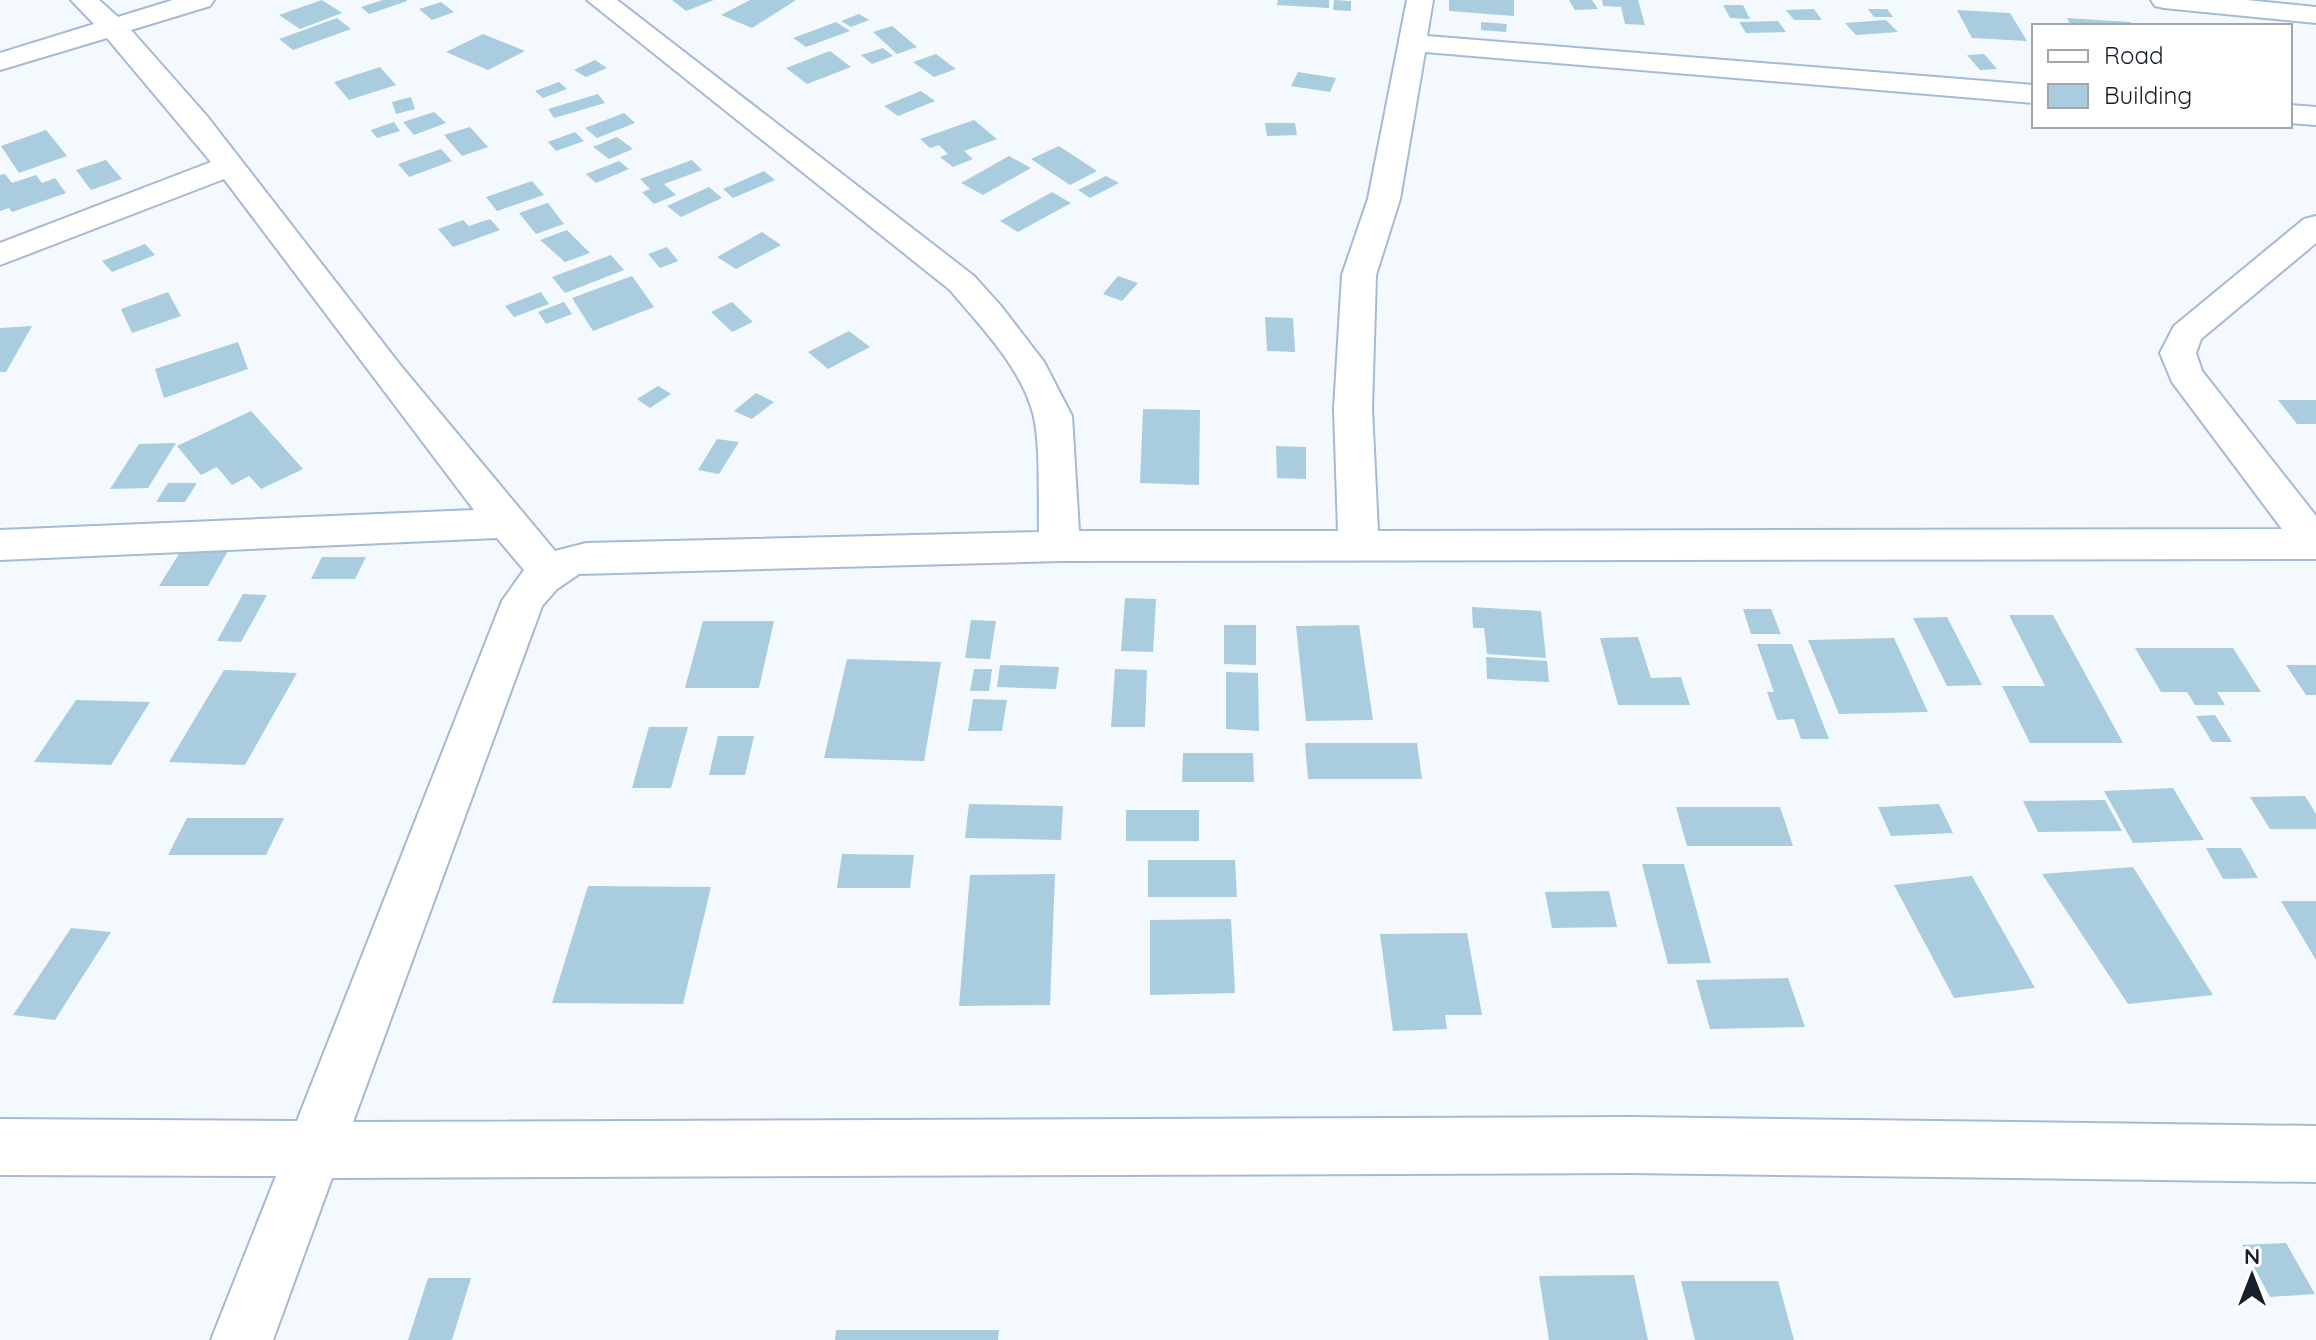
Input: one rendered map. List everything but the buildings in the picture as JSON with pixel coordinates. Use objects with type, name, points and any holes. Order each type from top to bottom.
[{"type":"street","points":[[84,0],[114,27],[229,166],[507,523],[549,572]]},
{"type":"street","points":[[0,62],[201,0]]},
{"type":"street","points":[[600,0],[962,283],[1007,335],[1047,397],[1053,416],[1060,546]]},
{"type":"street","points":[[1359,547],[1353,425],[1359,275],[1384,199],[1420,0]]},
{"type":"street","points":[[2164,0],[2316,15]]},
{"type":"street","points":[[1412,43],[2032,94]]},
{"type":"street","points":[[2292,114],[2316,116]]},
{"type":"street","points":[[0,255],[229,166]]},
{"type":"street","points":[[2315,544],[2185,374],[2178,353],[2186,334],[2316,226]]},
{"type":"street","points":[[5,551],[507,523]]},
{"type":"street","points":[[242,1340],[523,601],[533,586],[566,562],[586,558],[1060,546],[2315,544]]},
{"type":"street","points":[[0,1147],[233,1146],[315,1150],[1630,1145],[2316,1154]]}]
